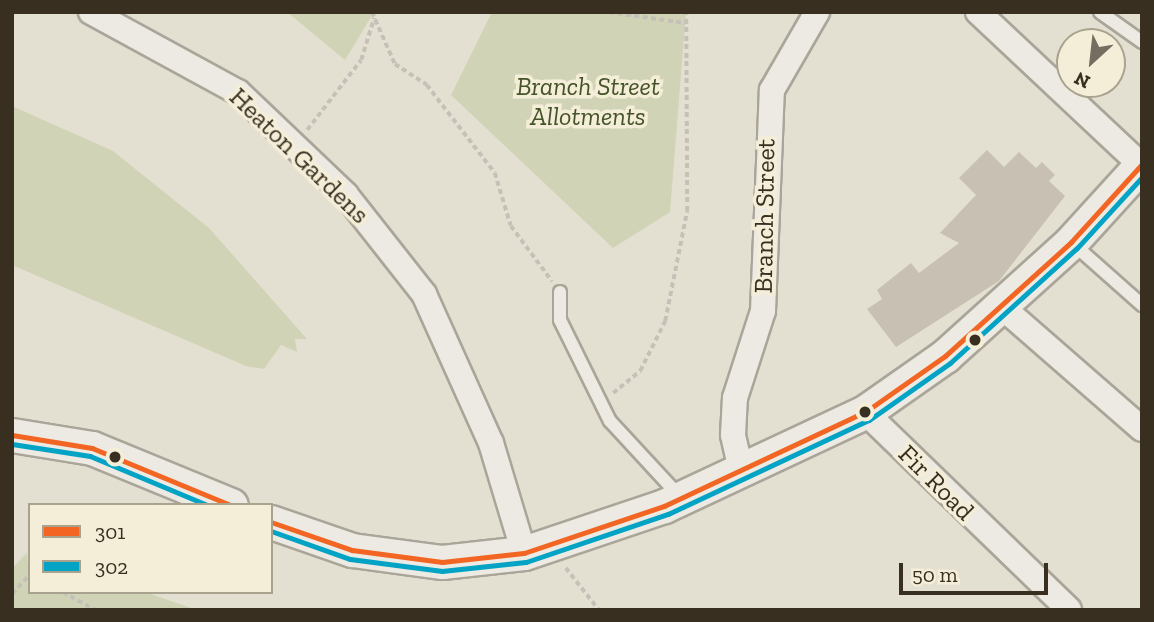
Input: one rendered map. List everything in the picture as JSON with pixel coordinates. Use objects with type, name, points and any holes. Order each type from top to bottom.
[{"type":"street","name":"Heaton Gardens","points":[[91,12],[239,92],[346,195],[424,294],[491,443],[524,554]]},
{"type":"street","name":"Branch Street","points":[[741,470],[733,435],[735,398],[763,311],[772,90],[817,12]]},
{"type":"street","points":[[273,523],[352,550],[401,559],[491,560],[524,554],[681,498],[865,412],[1002,307],[1071,242],[1141,165],[978,12]]},
{"type":"street","points":[[1002,307],[1142,429]]},
{"type":"street","name":"Fir Road","points":[[865,412],[1069,610]]},
{"type":"street","points":[[12,435],[92,447],[226,503]]},
{"type":"lane","points":[[1100,12],[1142,42]]},
{"type":"lane","points":[[1071,242],[1142,305]]},
{"type":"lane","points":[[559,292],[560,320],[601,403],[681,498]]},
{"type":"path","points":[[609,12],[685,23]]},
{"type":"path","points":[[601,403],[640,372],[665,321],[687,211],[691,62],[685,23],[687,12]]},
{"type":"path","points":[[295,145],[361,60],[373,15]]},
{"type":"path","points":[[373,15],[395,64],[427,85],[495,173],[511,226],[559,292]]},
{"type":"path","points":[[555,543],[569,575],[599,610]]},
{"type":"path","points":[[12,594],[28,576]]},
{"type":"path","points":[[67,594],[95,610]]},
{"type":"green space","points":[[287,12],[374,12],[345,60]]},
{"type":"green space","name":"Branch Street Allotments","points":[[492,12],[686,12],[670,212],[613,248],[451,95]]},
{"type":"green space","points":[[12,106],[113,151],[209,228],[307,339],[295,339],[297,352],[281,345],[264,369],[246,366],[12,265]]},
{"type":"green space","points":[[27,553],[28,594],[151,594],[197,610],[12,610],[12,568]]},
{"type":"building","points":[[987,150],[1004,167],[1019,152],[1036,168],[1042,162],[1055,175],[1049,181],[1065,196],[999,281],[896,347],[867,309],[882,299],[877,290],[911,263],[919,273],[959,243],[940,233],[976,195],[959,178]]},
{"type":"transit line","name":"301","points":[[273,523],[352,550],[442,562],[524,553],[664,506],[865,412],[945,356],[1071,242],[1142,164]]},
{"type":"transit line","name":"302","points":[[273,532],[350,559],[442,571],[526,562],[668,514],[869,420],[950,363],[1077,248],[1142,177]]},
{"type":"transit line","name":"301","points":[[12,435],[92,448],[225,503]]},
{"type":"transit line","name":"302","points":[[12,444],[90,456],[202,503]]}]
